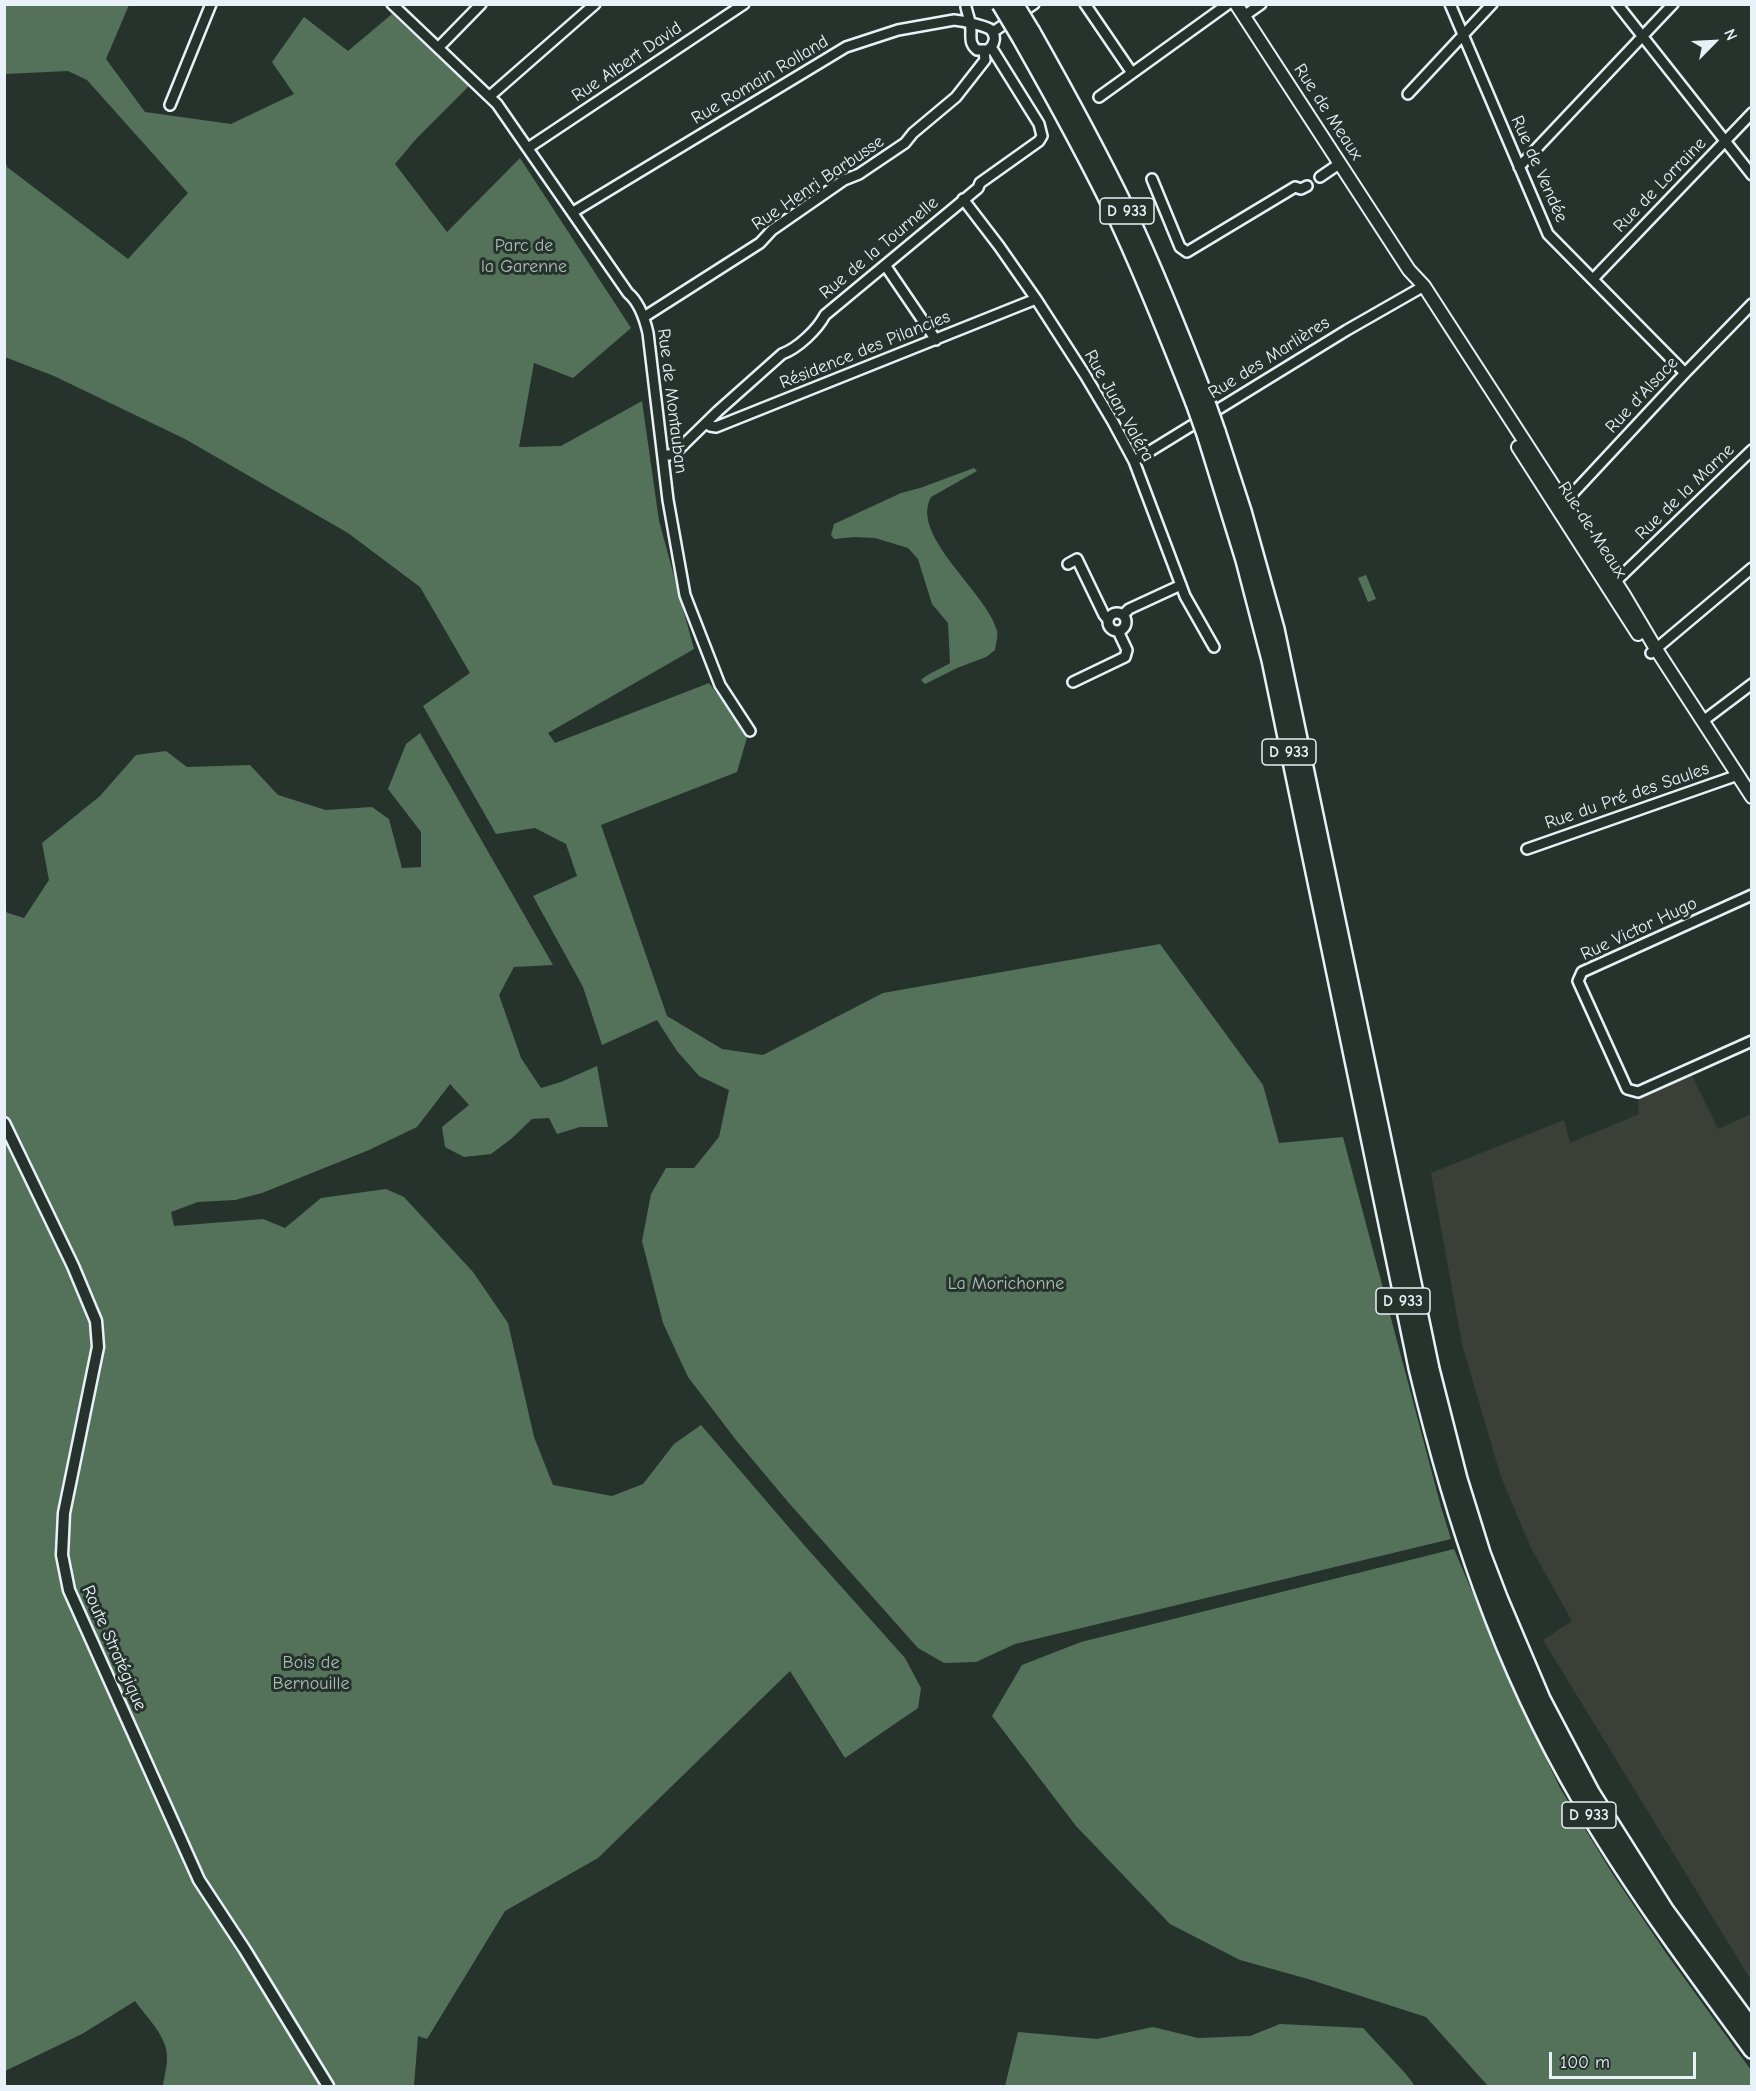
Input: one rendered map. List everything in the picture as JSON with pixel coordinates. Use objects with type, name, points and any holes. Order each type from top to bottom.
[{"type":"highway","name":"D 933","points":[[1000,4],[1026,36]]},
{"type":"highway","name":"D 933","points":[[1015,4],[1026,36],[1145,281],[1199,400],[1211,434],[1264,637],[1432,1427],[1509,1659],[1579,1799],[1655,1917],[1752,2050]]},
{"type":"highway","name":"D 933","points":[[1475,1554],[1500,1600],[1542,1699],[1591,1792],[1660,1902],[1752,2028]]},
{"type":"main road","name":"Rue de Meaux","points":[[1236,4],[1409,270],[1523,455],[1615,582],[1654,651],[1703,721],[1734,776]]},
{"type":"main road","name":"Rue de Meaux","points":[[1420,288],[1545,473],[1560,506],[1734,776],[1750,797]]},
{"type":"main road","points":[[1524,442],[1523,455],[1531,459],[1545,473]]},
{"type":"street","points":[[170,105],[211,4]]},
{"type":"street","name":"Rue de Montauban","points":[[392,4],[490,96],[628,294],[632,296],[644,317],[676,550],[685,595],[720,685],[750,731]]},
{"type":"street","points":[[438,47],[481,4]]},
{"type":"street","points":[[490,96],[595,4]]},
{"type":"street","name":"Rue Albert David","points":[[528,148],[744,4]]},
{"type":"street","points":[[993,32],[1034,4]]},
{"type":"street","points":[[1085,4],[1132,73]]},
{"type":"street","points":[[1099,97],[1228,4]]},
{"type":"street","points":[[1244,16],[1262,4]]},
{"type":"street","name":"Rue de Vendée","points":[[1450,4],[1548,234],[1684,373]]},
{"type":"street","points":[[1408,94],[1492,4]]},
{"type":"street","points":[[1617,4],[1752,175]]},
{"type":"street","points":[[1519,167],[1673,4]]},
{"type":"street","points":[[964,6],[974,27],[970,41],[972,45],[977,50],[987,49],[994,39],[993,32],[985,27],[974,27]]},
{"type":"street","points":[[954,20],[964,6]]},
{"type":"street","name":"Rue Romain Rolland","points":[[573,212],[846,47],[905,28],[954,20],[974,27]]},
{"type":"street","name":"Rue de la Tournelle","points":[[663,456],[674,454],[782,354],[790,351],[820,323],[825,315],[978,188],[980,183],[1039,141],[1042,136],[1039,124],[1010,76],[987,49]]},
{"type":"street","name":"Rue Henri Barbusse","points":[[644,317],[693,288],[760,243],[772,230],[844,180],[859,174],[905,143],[956,97],[985,60],[987,49]]},
{"type":"street","name":"Rue de Lorraine","points":[[1593,279],[1752,113]]},
{"type":"street","points":[[1320,177],[1339,164]]},
{"type":"street","points":[[1152,179],[1180,247],[1187,252],[1295,188],[1301,189],[1307,186]]},
{"type":"street","name":"Rue Juan Valéra","points":[[963,199],[1036,299],[1085,375],[1134,460],[1181,585],[1214,647]]},
{"type":"street","points":[[885,265],[936,340]]},
{"type":"street","name":"Rue des Marlières","points":[[1134,460],[1338,335],[1420,288]]},
{"type":"street","name":"Résidence des Pilancies","points":[[706,423],[716,427],[1036,299]]},
{"type":"street","name":"Rue d'Alsace","points":[[1560,506],[1752,304]]},
{"type":"street","name":"Rue de la Marne","points":[[1615,582],[1752,450]]},
{"type":"street","points":[[1068,564],[1077,559],[1111,628],[1119,631],[1127,650],[1125,657],[1073,682]]},
{"type":"street","points":[[1654,651],[1752,568]]},
{"type":"street","points":[[1123,615],[1129,609],[1181,585]]},
{"type":"street","points":[[1108,620],[1114,613],[1123,615],[1126,620],[1125,626],[1119,631]]},
{"type":"street","points":[[1703,721],[1752,684]]},
{"type":"street","name":"Rue du Pré des Saules","points":[[1527,849],[1734,776]]},
{"type":"street","name":"Rue Victor Hugo","points":[[1752,895],[1582,972],[1578,981],[1627,1089],[1638,1092],[1752,1041]]},
{"type":"street","name":"Route Stratégique","points":[[4,1123],[73,1266],[96,1321],[98,1347],[64,1513],[62,1555],[69,1590],[199,1880],[245,1950],[328,2086]]},
{"type":"shaded area","points":[[1692,1075],[1718,1129],[1751,1114],[1751,1980],[1543,1640],[1572,1621],[1531,1548],[1501,1477],[1462,1344],[1431,1173],[1564,1120],[1570,1143],[1639,1114],[1638,1099]]},
{"type":"green space","points":[[5,5],[129,5],[106,59],[145,112],[231,124],[294,94],[272,62],[304,17],[348,51],[392,14],[469,86],[416,139],[395,164],[447,232],[520,158],[631,328],[573,378],[534,363],[519,447],[561,446],[642,401],[659,521],[694,649],[548,733],[555,743],[709,683],[748,734],[737,772],[601,825],[667,1016],[722,1049],[763,1055],[883,993],[1160,944],[1263,1085],[1279,1143],[1343,1137],[1451,1539],[1015,1644],[976,1662],[944,1663],[918,1648],[788,1502],[736,1440],[688,1377],[663,1323],[642,1241],[651,1194],[666,1168],[694,1168],[719,1137],[729,1090],[699,1076],[677,1051],[657,1020],[602,1045],[583,987],[533,896],[577,876],[566,844],[535,828],[496,834],[423,706],[470,673],[420,587],[348,533],[185,439],[54,376],[5,357],[4,157],[7,167],[128,259],[188,193],[87,80],[68,71],[5,74]]},
{"type":"green space","points":[[974,468],[977,471],[931,497],[927,512],[931,529],[940,547],[991,616],[997,631],[995,650],[986,657],[925,684],[921,680],[950,663],[948,623],[932,604],[918,559],[908,548],[875,538],[834,539],[831,535],[834,524],[901,493]]},
{"type":"green space","points":[[1366,575],[1376,599],[1368,602],[1358,578]]},
{"type":"green space","name":"Bois de Bernouille","points":[[420,733],[553,965],[514,967],[499,995],[521,1058],[541,1088],[597,1066],[608,1127],[580,1127],[557,1134],[549,1118],[532,1119],[491,1154],[464,1157],[445,1147],[442,1127],[469,1105],[450,1084],[417,1127],[369,1150],[262,1193],[235,1200],[198,1202],[171,1212],[174,1226],[263,1219],[285,1228],[321,1198],[386,1189],[404,1197],[473,1272],[508,1323],[534,1437],[553,1485],[612,1496],[643,1484],[674,1444],[701,1425],[905,1658],[921,1688],[918,1708],[845,1758],[790,1671],[598,1858],[505,1911],[427,2039],[418,2036],[414,2086],[163,2086],[167,2065],[164,2043],[156,2028],[135,2001],[82,2034],[5,2071],[4,910],[24,918],[49,880],[42,843],[100,796],[136,755],[166,751],[187,767],[250,765],[278,795],[326,810],[372,807],[389,819],[402,868],[421,867],[421,832],[388,789],[406,744]]},
{"type":"green space","points":[[1454,1549],[1515,1693],[1560,1788],[1612,1873],[1666,1953],[1751,2070],[1751,2086],[1488,2086],[1426,2017],[1240,1960],[1170,1924],[1076,1826],[992,1716],[1022,1665],[1081,1642]]},
{"type":"green space","points":[[1280,2024],[1363,2028],[1415,2086],[1005,2086],[1018,2032],[1097,2039],[1153,2027],[1198,2038],[1250,2036]]},
{"type":"park label","name":"Parc de la Garenne","points":[[524,256]]},
{"type":"park label","name":"La Morichonne","points":[[1006,1284]]}]
